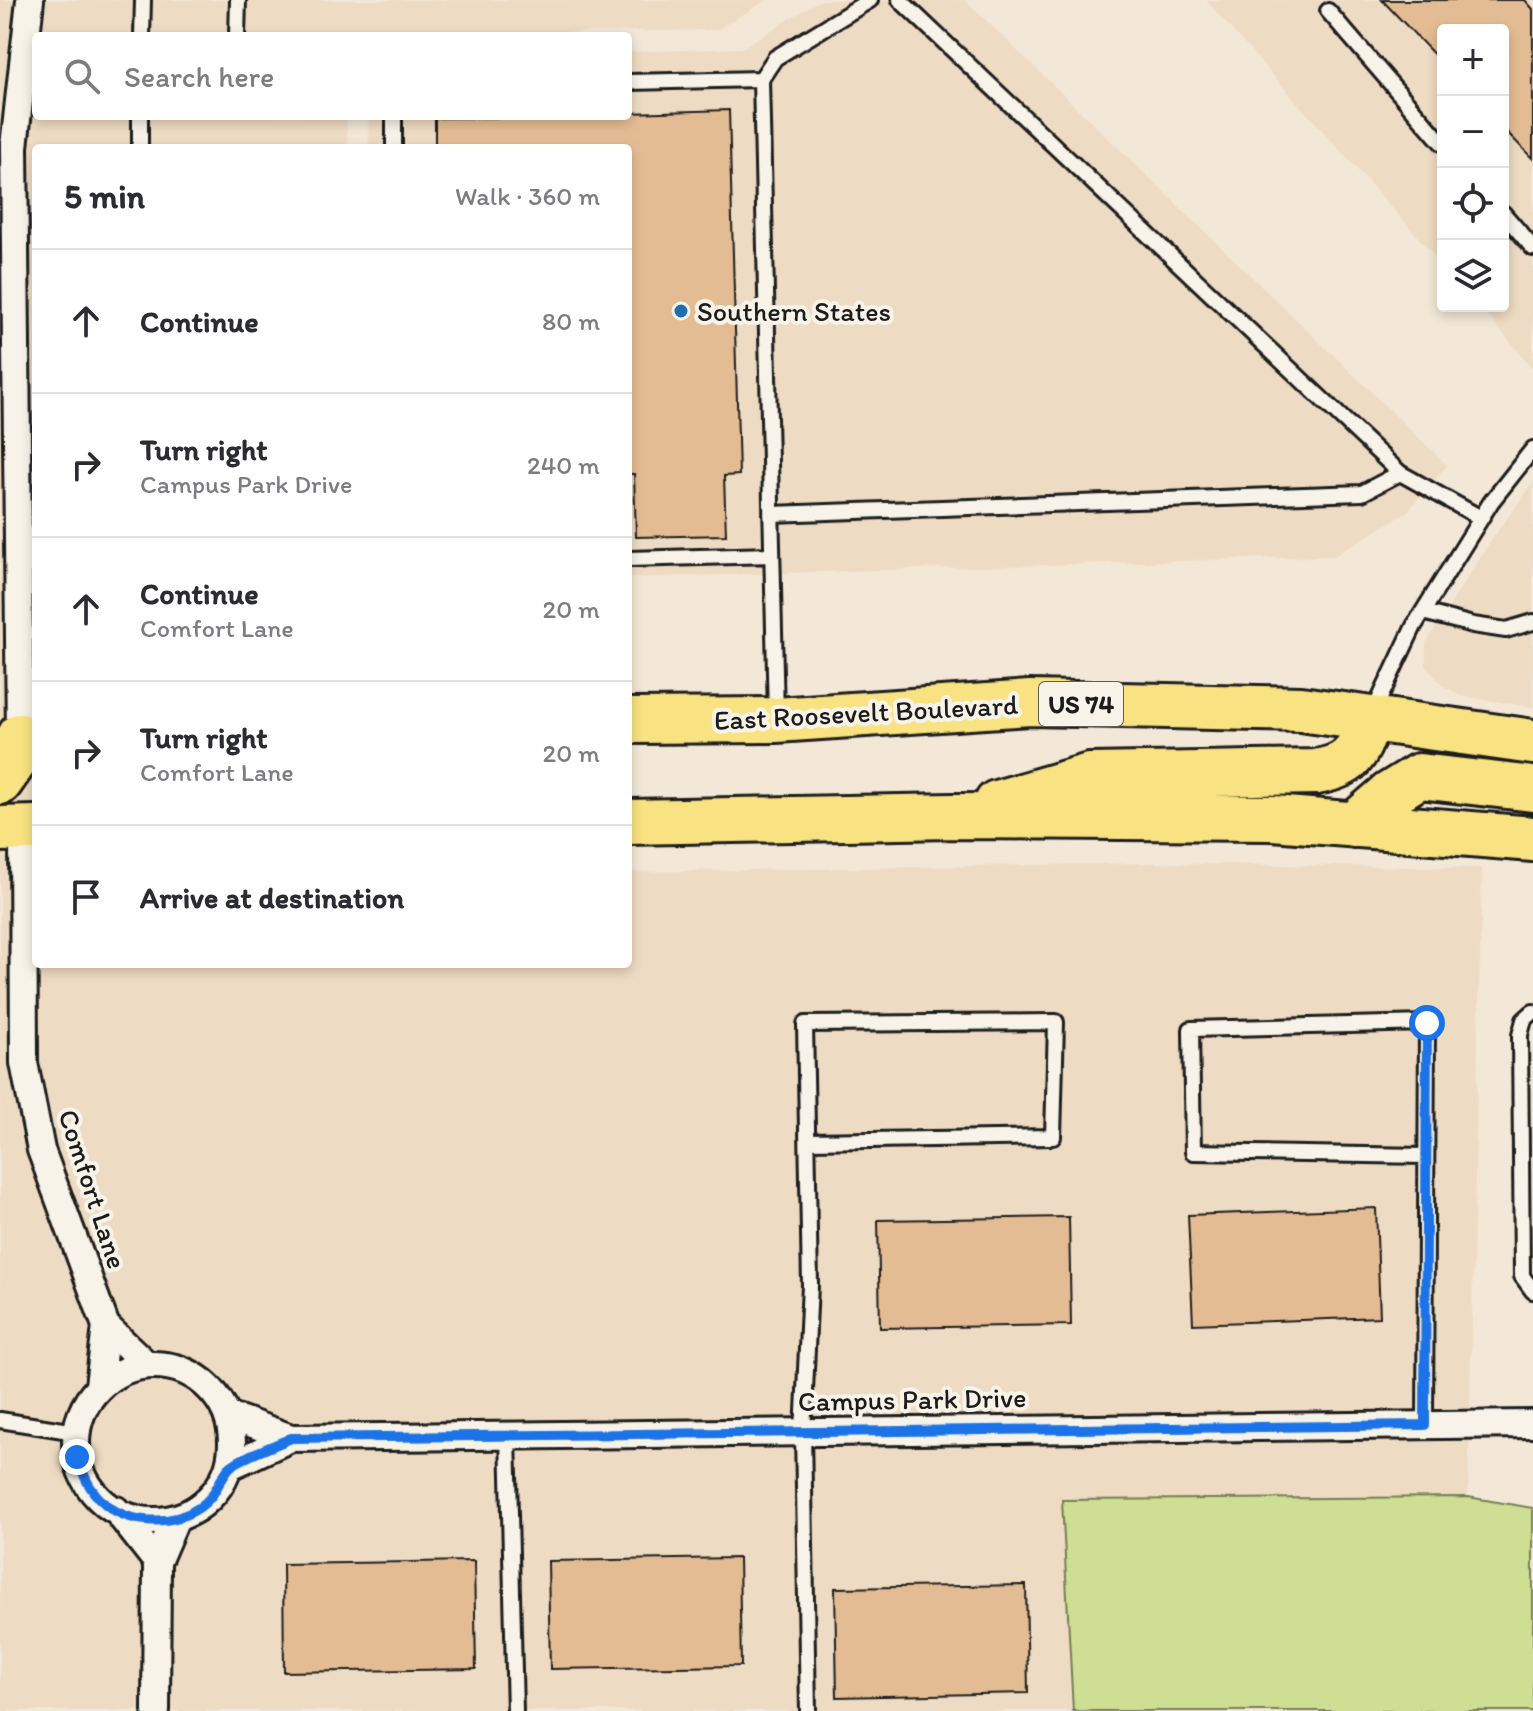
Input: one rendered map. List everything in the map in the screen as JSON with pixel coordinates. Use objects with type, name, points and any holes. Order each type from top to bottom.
[{"type":"highway","name":"East Roosevelt Boulevard","points":[[632,721],[776,720],[1030,703],[1301,709],[1533,742]]},
{"type":"highway","points":[[953,816],[1090,776],[1316,772],[1339,768],[1356,753],[1370,719]]},
{"type":"highway","points":[[0,782],[14,762],[19,736]]},
{"type":"highway","points":[[1354,825],[1390,794],[1419,776],[1533,789]]},
{"type":"highway","points":[[632,822],[953,816],[1273,818],[1533,839]]},
{"type":"street","points":[[19,736],[27,424],[8,347],[8,239],[14,147],[30,0]]},
{"type":"street","name":"Comfort Lane","points":[[24,825],[24,1063],[41,1150],[106,1326],[146,1364]]},
{"type":"street","name":"Comfort Lane","points":[[76,1432],[84,1407],[99,1386],[106,1326]]},
{"type":"street","points":[[76,1432],[77,1457],[86,1482],[102,1502],[125,1515],[150,1521],[176,1518],[200,1507],[218,1489],[230,1466],[233,1440],[228,1415],[215,1393],[196,1376],[171,1366],[146,1364],[121,1372],[99,1386]]},
{"type":"street","name":"Campus Park Drive","points":[[228,1415],[291,1438],[1533,1424]]},
{"type":"street","name":"Campus Park Drive","points":[[230,1466],[291,1438]]},
{"type":"street","points":[[116,1510],[157,1562]]},
{"type":"street","points":[[156,1711],[157,1562],[176,1518]]},
{"type":"lane","points":[[142,32],[143,0]]},
{"type":"lane","points":[[237,32],[238,0]]},
{"type":"lane","points":[[776,720],[761,79],[775,58],[870,0]]},
{"type":"lane","points":[[900,0],[1400,473],[1481,518]]},
{"type":"lane","points":[[1328,11],[1437,137]]},
{"type":"lane","points":[[632,82],[761,79]]},
{"type":"lane","points":[[140,120],[140,144]]},
{"type":"lane","points":[[394,120],[394,144]]},
{"type":"lane","points":[[1509,220],[1533,248]]},
{"type":"lane","points":[[1370,719],[1423,612],[1481,518],[1533,449]]},
{"type":"lane","points":[[771,514],[1362,493],[1400,473]]},
{"type":"lane","points":[[632,559],[772,555]]},
{"type":"lane","points":[[1423,612],[1506,630],[1533,622]]},
{"type":"lane","points":[[1533,1012],[1524,1020],[1520,1035],[1522,1276],[1533,1291]]},
{"type":"lane","points":[[808,1141],[1053,1137],[1056,1022],[805,1024],[810,1285],[803,1433],[808,1711]]},
{"type":"lane","points":[[1425,1425],[1427,1023],[1191,1029],[1193,1152],[1426,1156]]},
{"type":"lane","points":[[0,1420],[76,1432]]},
{"type":"lane","points":[[508,1436],[515,1711]]},
{"type":"shaded area","points":[[0,0],[768,0],[716,30],[32,32],[32,120],[346,120],[348,144],[32,144],[32,968],[632,968],[632,872],[1150,863],[1482,868],[1468,1497],[1062,1500],[1073,1711],[0,1711]]},
{"type":"shaded area","points":[[820,0],[965,0],[1447,465],[1407,512],[1334,556],[632,578],[632,144],[369,144],[368,120],[632,120],[632,52],[742,48]]},
{"type":"shaded area","points":[[1533,0],[1533,369],[1485,312],[1509,312],[1509,24],[1437,24],[1437,258],[1207,2]]},
{"type":"shaded area","points":[[1533,483],[1533,707],[1461,696],[1442,685],[1426,666],[1426,643],[1491,540]]},
{"type":"green space","points":[[1468,1497],[1533,1508],[1533,1711],[1073,1711],[1062,1500]]},
{"type":"building","points":[[1382,0],[1525,0],[1533,9],[1533,159],[1509,134],[1509,24],[1437,24],[1437,58]]},
{"type":"building","name":"Southern States","points":[[729,110],[739,475],[724,476],[726,535],[636,537],[632,474],[632,144],[435,144],[435,120],[632,120],[632,113]]},
{"type":"building","points":[[1376,1208],[1380,1317],[1193,1324],[1188,1215]]},
{"type":"building","points":[[1069,1217],[1071,1325],[880,1328],[878,1220]]},
{"type":"building","points":[[739,1558],[741,1666],[550,1669],[548,1561]]},
{"type":"building","points":[[474,1561],[476,1669],[284,1672],[283,1564]]},
{"type":"building","points":[[1026,1585],[1028,1693],[837,1697],[835,1588]]},
{"type":"place","name":"Southern States","points":[[681,311]]},
{"type":"route","points":[[77,1457],[86,1482],[102,1502],[125,1515],[150,1521],[176,1518],[200,1507],[218,1489],[230,1466],[291,1438],[1425,1425],[1427,1023]]}]
